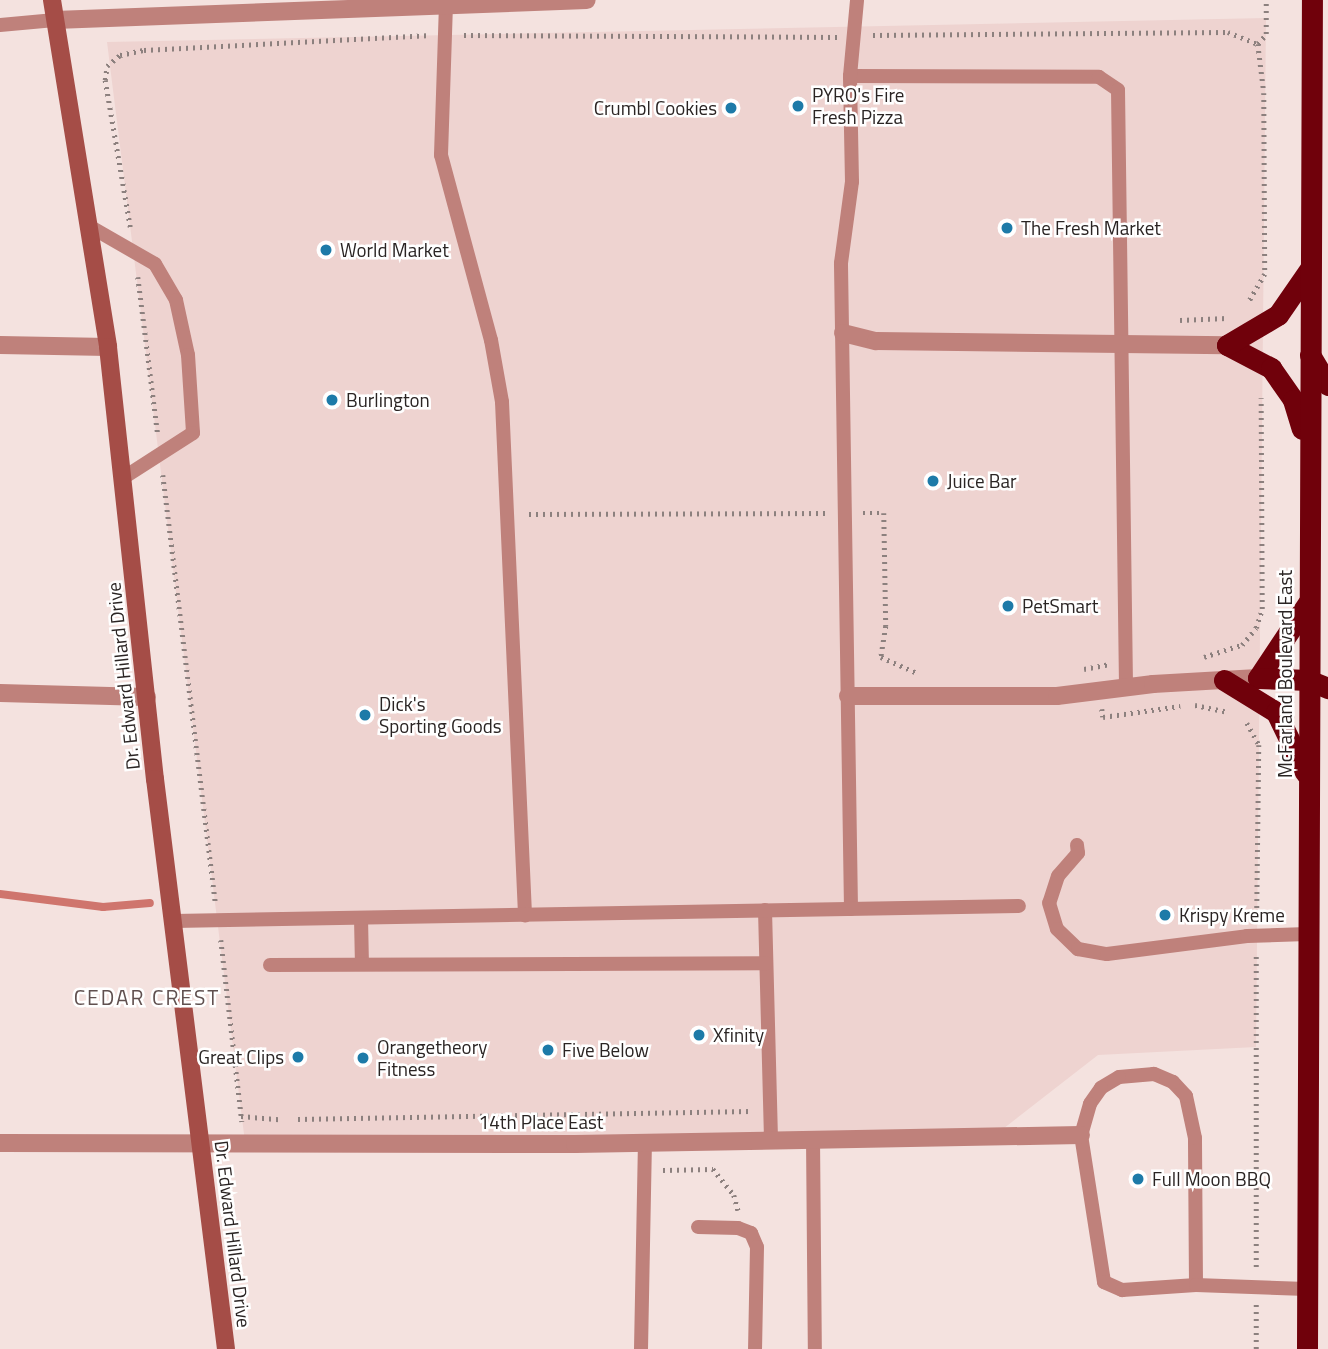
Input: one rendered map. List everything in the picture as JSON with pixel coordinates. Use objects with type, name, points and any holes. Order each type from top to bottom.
[{"type":"highway","name":"McFarland Boulevard East","points":[[1307,1349],[1308,447],[1312,0]]},
{"type":"highway","points":[[1227,345],[1278,315],[1309,270]]},
{"type":"highway","points":[[1227,345],[1271,368],[1293,400],[1308,447]]},
{"type":"highway","points":[[1309,353],[1328,385]]},
{"type":"highway","points":[[1258,678],[1308,603]]},
{"type":"highway","points":[[1258,678],[1308,680],[1328,688]]},
{"type":"highway","points":[[1224,680],[1276,712],[1307,776]]},
{"type":"highway","points":[[1297,1349],[1306,1319]]},
{"type":"street","name":"Dr. Edward Hillard Drive","points":[[51,0],[108,347],[147,697],[226,1349]]},
{"type":"street","points":[[55,20],[587,0]]},
{"type":"street","points":[[843,333],[876,341],[1121,346],[1227,345]]},
{"type":"street","points":[[0,345],[108,347]]},
{"type":"street","points":[[848,696],[1057,696],[1258,678]]},
{"type":"street","points":[[0,693],[147,697]]},
{"type":"street","name":"14th Place East","points":[[0,1143],[645,1142],[1081,1135]]},
{"type":"lane","points":[[851,909],[841,263],[852,182],[850,76],[857,0]]},
{"type":"lane","points":[[446,4],[441,155],[491,340],[502,402],[524,915]]},
{"type":"lane","points":[[0,25],[55,20]]},
{"type":"lane","points":[[850,76],[1099,77],[1118,90],[1126,688]]},
{"type":"lane","points":[[89,226],[155,264],[176,300],[188,355],[193,433],[122,478]]},
{"type":"lane","points":[[1077,845],[1078,853],[1058,876],[1049,903],[1057,929],[1079,950],[1107,954],[1256,936],[1307,934]]},
{"type":"lane","points":[[174,921],[1019,906]]},
{"type":"lane","points":[[765,910],[771,1138]]},
{"type":"lane","points":[[361,918],[362,964]]},
{"type":"lane","points":[[270,965],[766,963]]},
{"type":"lane","points":[[1196,1285],[1195,1138],[1186,1096],[1173,1082],[1154,1074],[1119,1077],[1101,1088],[1090,1104],[1081,1135],[1104,1282],[1122,1290],[1196,1285],[1306,1289]]},
{"type":"lane","points":[[813,1139],[815,1349]]},
{"type":"lane","points":[[641,1349],[645,1142]]},
{"type":"lane","points":[[698,1227],[738,1228],[751,1233],[757,1247],[755,1349]]},
{"type":"path","points":[[1176,320],[1230,318],[1257,293],[1265,274],[1264,93],[1258,44],[1266,34],[1266,0]]},
{"type":"path","points":[[890,35],[1228,32],[1258,44]]},
{"type":"path","points":[[480,34],[827,38]]},
{"type":"path","points":[[128,213],[105,80],[107,66],[120,55],[412,35]]},
{"type":"path","points":[[146,334],[154,413]]},
{"type":"path","points":[[1200,657],[1242,645],[1256,628],[1262,609],[1263,416],[1258,392]]},
{"type":"path","points":[[167,499],[214,886]]},
{"type":"path","points":[[1100,691],[1103,718],[1197,705],[1240,715],[1251,727],[1259,745],[1256,1349]]},
{"type":"path","points":[[222,946],[245,1142]]},
{"type":"path","points":[[242,1116],[280,1120],[769,1110]]},
{"type":"shaded area","points":[[1266,18],[1256,1047],[1098,1055],[990,1139],[245,1142],[107,42]]},
{"type":"waterway","points":[[0,894],[103,907],[150,903]]},
{"type":"place","name":"PYRO's Fire Fresh Pizza","points":[[798,106]]},
{"type":"place","name":"Crumbl Cookies","points":[[731,108]]},
{"type":"place","name":"The Fresh Market","points":[[1007,228]]},
{"type":"place","name":"World Market","points":[[326,250]]},
{"type":"place","name":"Burlington","points":[[332,400]]},
{"type":"place","name":"Juice Bar","points":[[933,481]]},
{"type":"place","name":"PetSmart","points":[[1008,606]]},
{"type":"place","name":"Dick's Sporting Goods","points":[[365,715]]},
{"type":"place","name":"Krispy Kreme","points":[[1165,915]]},
{"type":"place","name":"Xfinity","points":[[699,1035]]},
{"type":"place","name":"Five Below","points":[[548,1050]]},
{"type":"place","name":"Great Clips","points":[[298,1057]]},
{"type":"place","name":"Orangetheory Fitness","points":[[363,1058]]},
{"type":"place","name":"Full Moon BBQ","points":[[1138,1179]]},
{"type":"district","name":"CEDAR CREST","points":[[147,997]]}]
